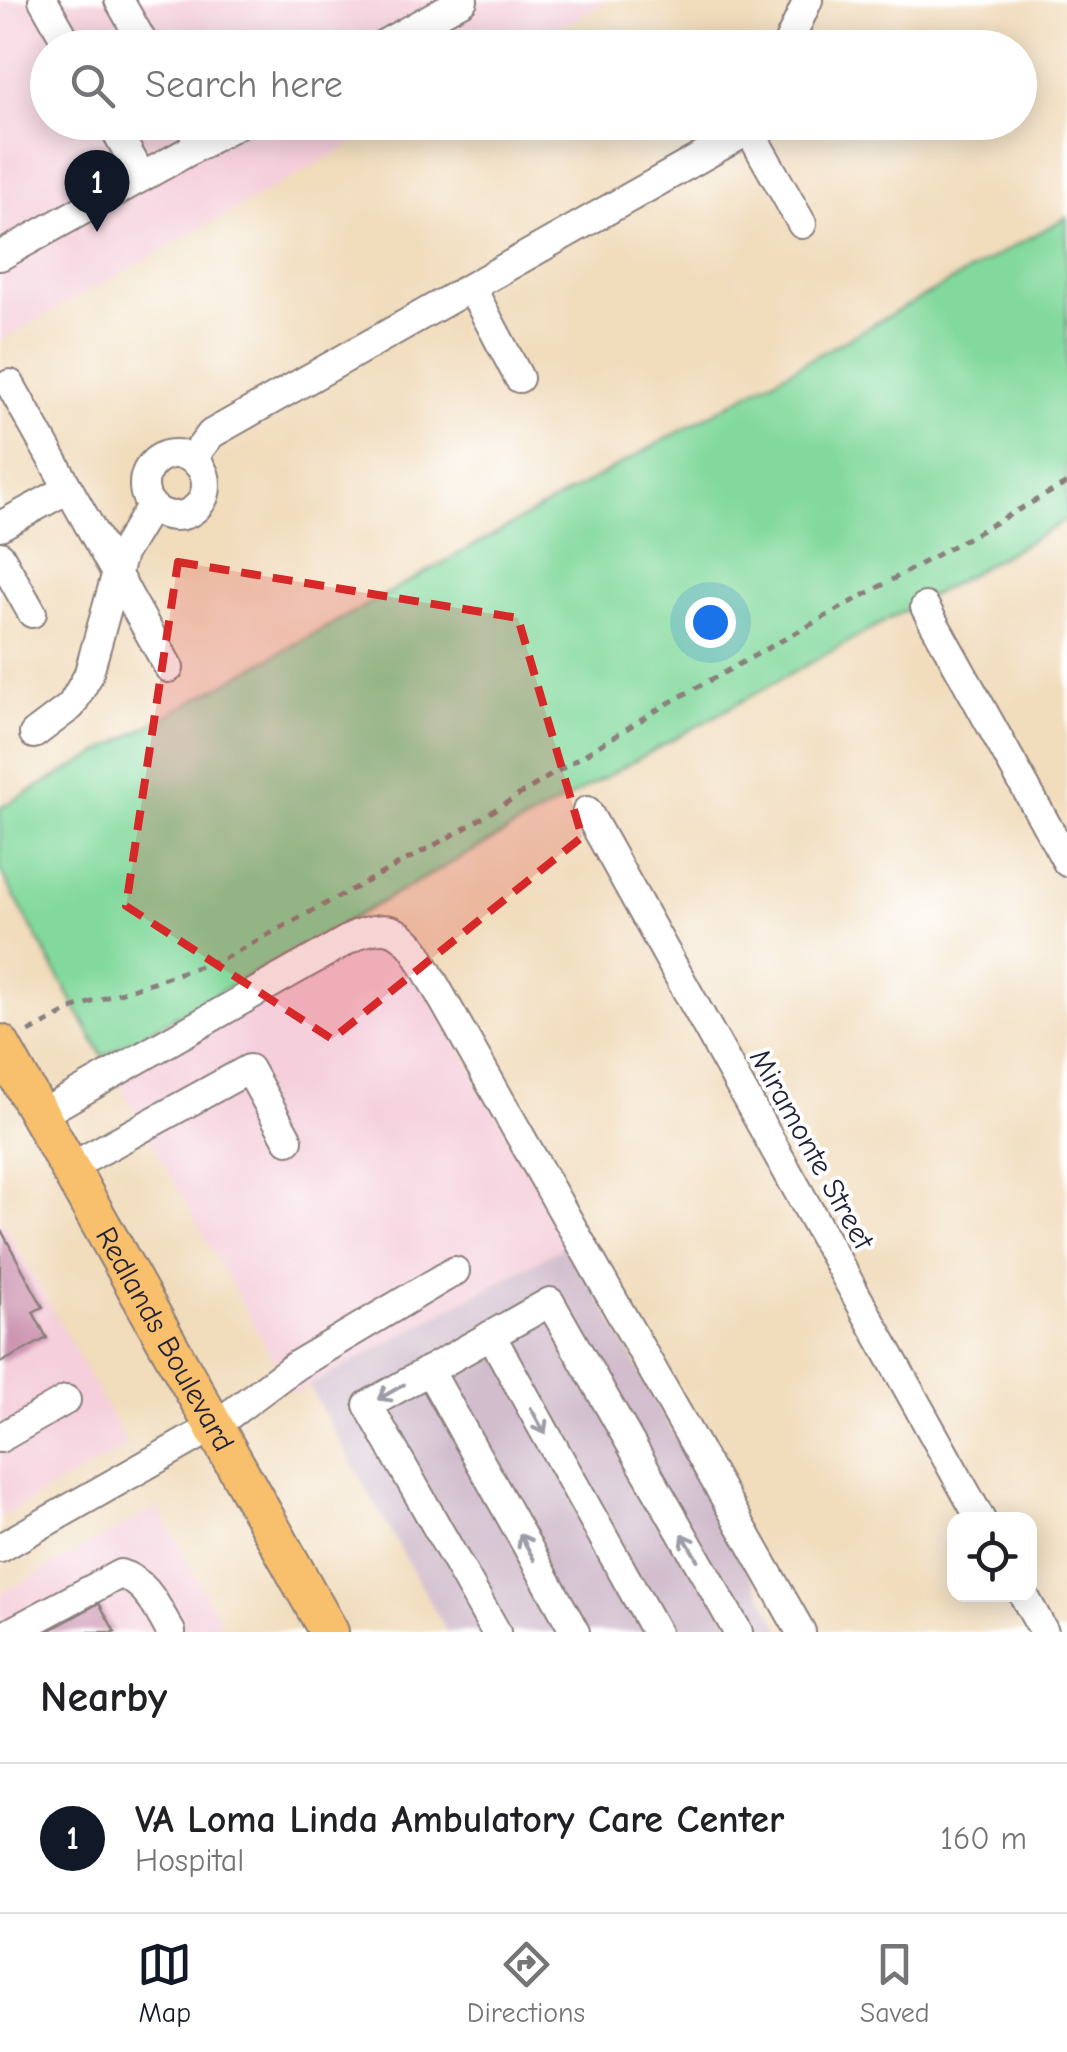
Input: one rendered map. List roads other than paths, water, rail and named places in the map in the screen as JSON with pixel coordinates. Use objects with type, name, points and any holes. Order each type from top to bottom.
[{"type":"main road","name":"Redlands Boulevard","points":[[1,1046],[329,1632]]},
{"type":"street","points":[[43,0],[60,30]]},
{"type":"street","points":[[119,0],[136,30]]},
{"type":"street","points":[[409,30],[463,0]]},
{"type":"street","points":[[794,30],[808,0]]},
{"type":"street","points":[[121,140],[142,178]]},
{"type":"street","points":[[0,256],[142,178],[187,140]]},
{"type":"street","points":[[192,459],[212,434],[472,289],[726,140]]},
{"type":"street","points":[[757,140],[802,224]]},
{"type":"street","points":[[472,289],[519,378]]},
{"type":"street","points":[[10,384],[169,668]]},
{"type":"street","points":[[173,454],[192,459],[205,476],[204,497],[198,506],[190,513],[170,516],[151,506],[144,478],[155,461],[173,454]]},
{"type":"street","points":[[0,526],[68,489]]},
{"type":"street","points":[[34,734],[71,706],[88,676],[122,554],[151,506]]},
{"type":"street","points":[[0,556],[32,613]]},
{"type":"street","points":[[925,607],[1067,862]]},
{"type":"street","name":"Miramonte Street","points":[[587,810],[977,1512]]},
{"type":"street","points":[[40,1115],[358,934],[378,928],[393,928],[402,934],[415,950],[801,1632]]},
{"type":"street","points":[[69,1168],[248,1069],[288,1140]]},
{"type":"street","points":[[0,1548],[213,1427],[294,1366],[455,1272]]},
{"type":"street","points":[[496,1632],[368,1405],[550,1302],[737,1632]]},
{"type":"street","points":[[491,1336],[656,1632]]},
{"type":"street","points":[[429,1370],[575,1632]]},
{"type":"street","points":[[0,1438],[66,1400]]},
{"type":"street","points":[[11,1632],[120,1574],[146,1588],[171,1632]]},
{"type":"street","points":[[1027,1602],[1044,1632]]},
{"type":"place","name":"VA Loma Linda Ambulatory Care Center","points":[[97,232]]}]
